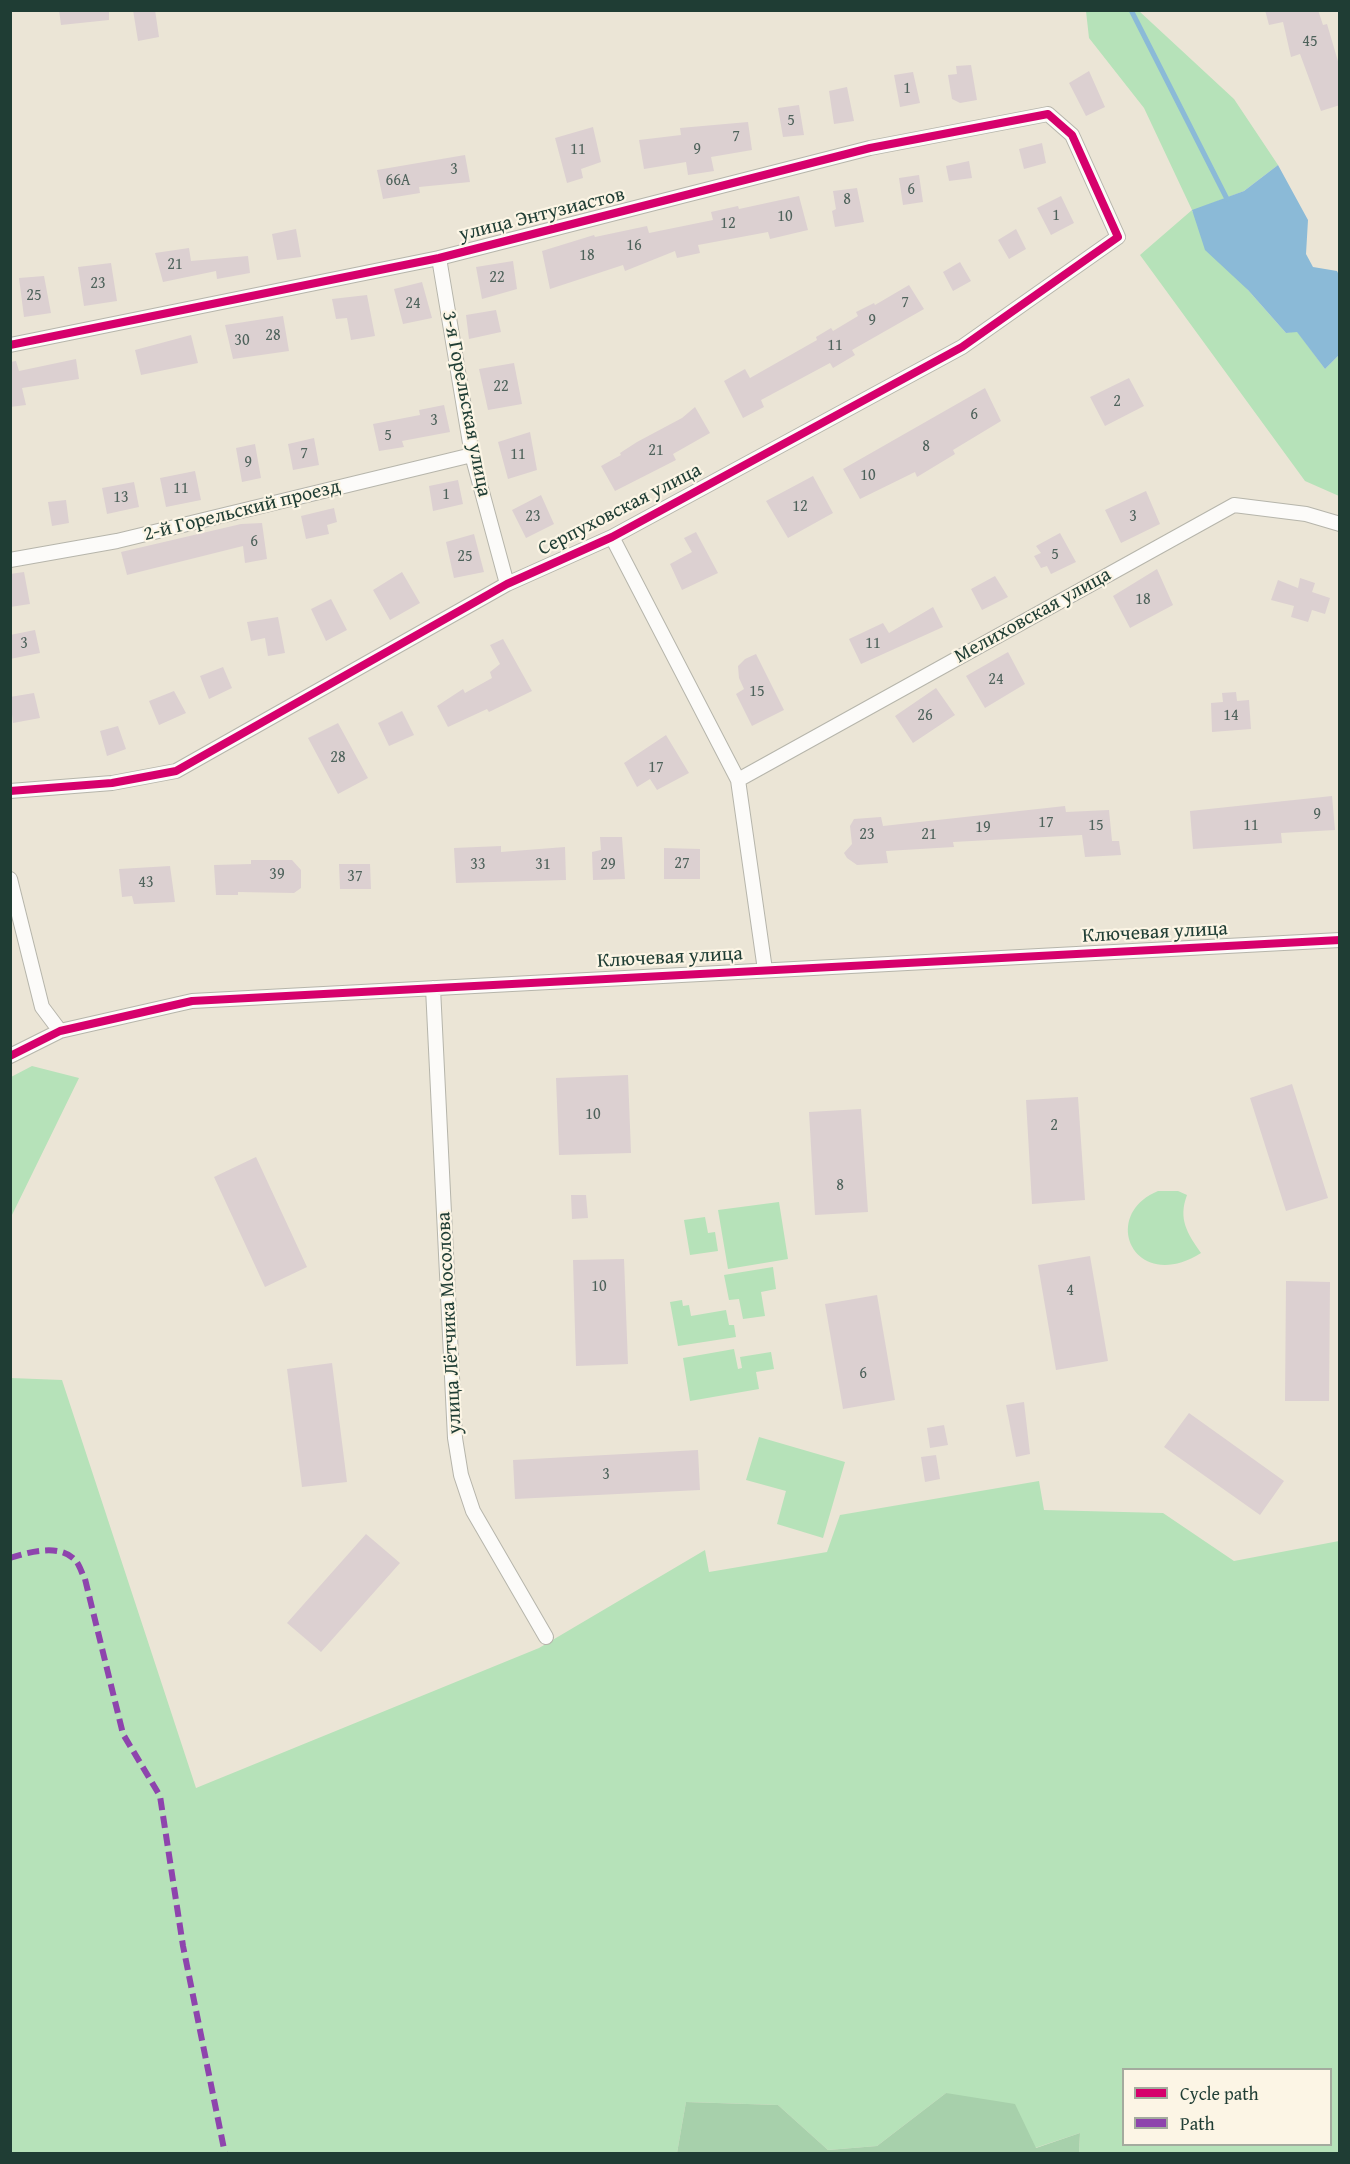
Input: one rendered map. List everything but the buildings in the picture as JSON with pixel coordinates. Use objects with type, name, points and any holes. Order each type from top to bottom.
[{"type":"street","name":"улица Энтузиастов","points":[[10,345],[439,258],[870,148],[1048,114],[1072,135]]},
{"type":"street","name":"Серпуховская улица","points":[[10,791],[112,783],[176,771],[507,584],[612,537],[962,347],[1118,237],[1072,135]]},
{"type":"street","name":"3-я Горельская улица","points":[[439,258],[472,456],[507,584]]},
{"type":"street","name":"2-й Горельский проезд","points":[[10,560],[117,541],[472,456]]},
{"type":"street","name":"Мелиховская улица","points":[[738,780],[1234,505],[1306,514],[1340,524]]},
{"type":"street","points":[[612,537],[738,780],[765,970]]},
{"type":"street","points":[[10,879],[42,1007],[60,1031]]},
{"type":"street","name":"Ключевая улица","points":[[10,1056],[60,1031],[192,1001],[1340,940]]},
{"type":"street","name":"улица Лётчика Мосолова","points":[[433,988],[454,1417],[461,1475],[473,1511],[546,1637]]},
{"type":"green space","points":[[1086,11],[1139,11],[1234,99],[1278,165],[1244,191],[1192,211],[1248,290],[1286,333],[1297,331],[1325,369],[1339,355],[1339,496],[1305,481],[1140,255],[1192,210],[1144,108],[1089,38]]},
{"type":"green space","points":[[32,1066],[79,1078],[11,1217],[11,1077]]},
{"type":"green space","points":[[1158,1191],[1178,1191],[1187,1195],[1183,1211],[1185,1225],[1201,1253],[1177,1263],[1158,1264],[1142,1258],[1132,1247],[1128,1232],[1130,1217],[1140,1202]]},
{"type":"green space","points":[[779,1202],[788,1259],[728,1269],[718,1210]]},
{"type":"green space","points":[[705,1217],[708,1233],[715,1232],[718,1251],[690,1255],[684,1220]]},
{"type":"green space","points":[[773,1267],[776,1289],[761,1292],[765,1316],[743,1319],[739,1299],[729,1300],[724,1275]]},
{"type":"green space","points":[[682,1300],[683,1306],[689,1305],[691,1316],[726,1310],[729,1325],[734,1325],[736,1337],[678,1346],[670,1302]]},
{"type":"green space","points":[[734,1349],[738,1369],[742,1368],[740,1357],[771,1352],[774,1369],[756,1372],[759,1389],[690,1401],[683,1358]]},
{"type":"green space","points":[[11,1378],[62,1380],[196,1788],[539,1648],[705,1550],[709,1572],[827,1552],[840,1515],[1039,1481],[1044,1510],[1163,1513],[1234,1561],[1339,1541],[1339,2153],[1079,2153],[1080,2133],[1035,2148],[946,2093],[877,2146],[828,2150],[778,2105],[686,2102],[677,2153],[11,2154]]},
{"type":"green space","points":[[759,1437],[845,1462],[823,1538],[777,1524],[786,1491],[746,1480]]},
{"type":"green space","points":[[946,2093],[1015,2104],[1036,2148],[1080,2133],[1079,2153],[677,2153],[686,2102],[778,2105],[828,2150],[877,2146]]},
{"type":"water","points":[[1278,165],[1308,220],[1306,254],[1313,267],[1337,271],[1339,275],[1339,355],[1325,369],[1297,332],[1286,333],[1248,290],[1205,250],[1192,210],[1244,191]]},
{"type":"waterway","points":[[1131,10],[1227,199]]},
{"type":"marked path","points":[[10,1558],[44,1550],[62,1552],[70,1555],[76,1561],[85,1579],[123,1734],[160,1796],[183,1946],[225,2154]]},
{"type":"cycle path","points":[[10,345],[439,258],[870,148],[1048,114],[1072,135],[1118,237],[962,347],[612,537],[507,584],[176,771],[112,783],[10,791]]},
{"type":"cycle path","points":[[10,1056],[60,1031],[192,1001],[1340,940]]}]
